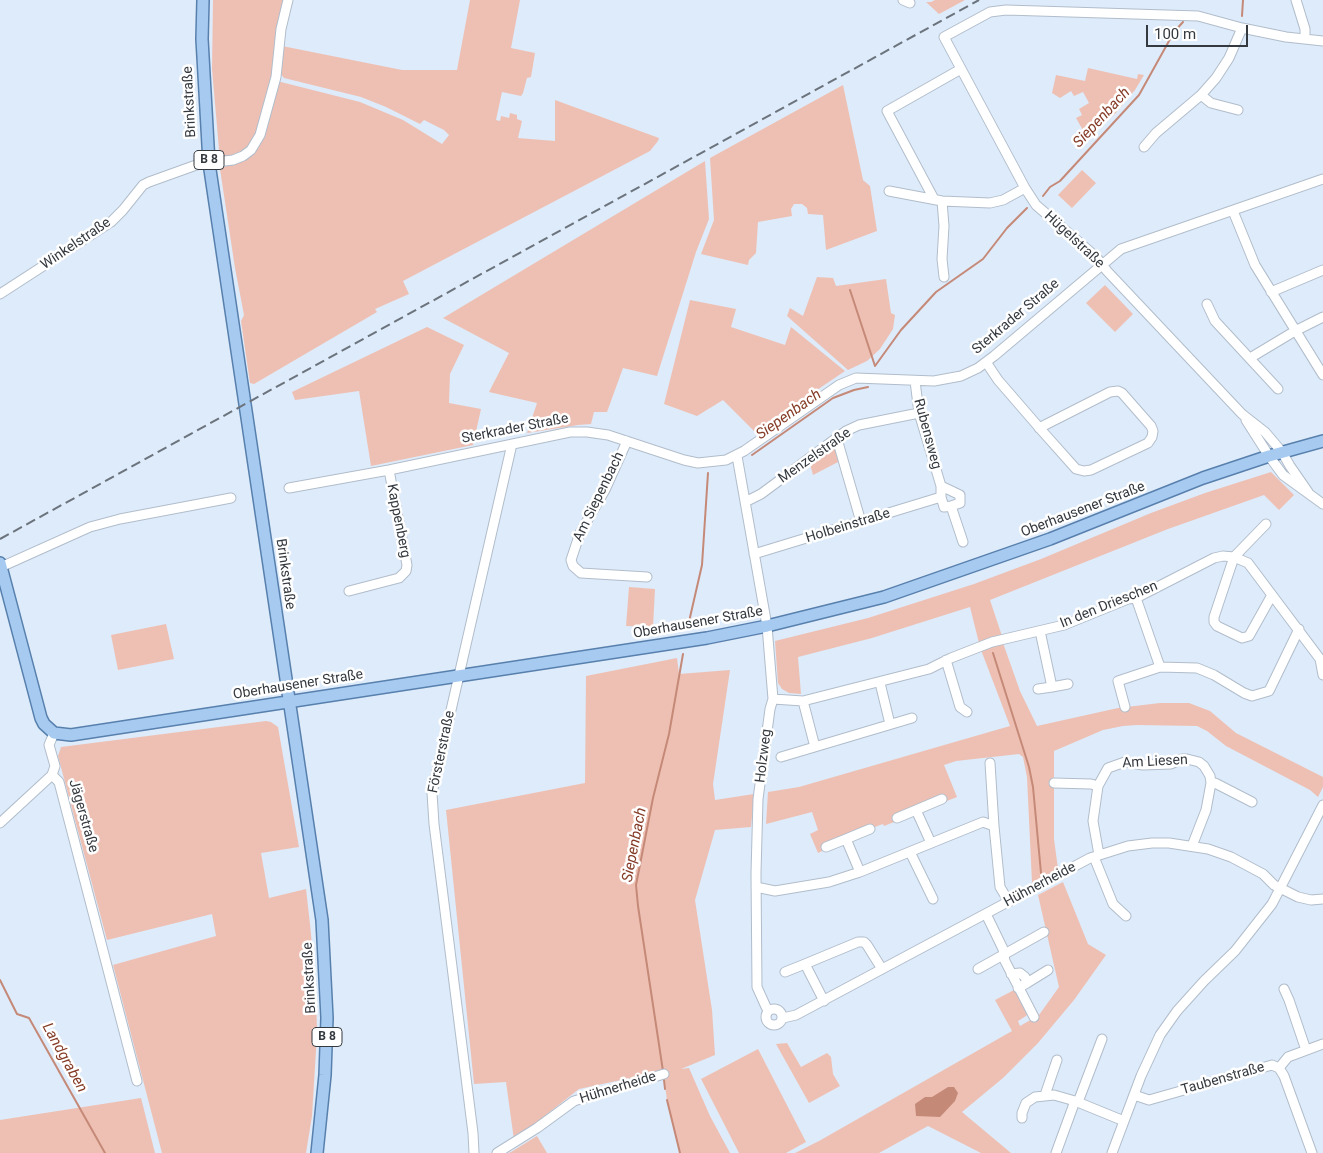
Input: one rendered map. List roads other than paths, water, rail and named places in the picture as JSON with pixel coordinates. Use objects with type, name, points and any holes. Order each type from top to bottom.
[{"type":"main road","name":"Brinkstraße","points":[[203,0],[202,48],[209,163],[322,920],[327,1018],[325,1075],[317,1153]]},
{"type":"main road","name":"Oberhausener Straße","points":[[54,733],[70,735],[707,638],[767,626],[884,597],[1050,539],[1203,478],[1269,456],[1323,441]]},
{"type":"main road","points":[[1,565],[41,718],[44,724],[54,733]]},
{"type":"street","name":"Winkelstraße","points":[[0,294],[111,222],[143,185],[148,182],[199,164],[220,162],[243,156],[256,144],[276,77],[281,29],[288,0]]},
{"type":"street","points":[[1296,0],[1305,29],[1304,39]]},
{"type":"street","name":"Hügelstraße","points":[[1242,28],[1198,16],[1006,10],[990,12],[944,38],[1036,205],[1096,257],[1242,414],[1265,432],[1282,452],[1308,492]]},
{"type":"street","points":[[1144,147],[1156,133],[1201,95],[1216,78],[1229,58],[1242,28],[1323,41]]},
{"type":"street","points":[[944,277],[942,259],[944,226],[938,200],[887,111],[961,69]]},
{"type":"street","points":[[1201,95],[1211,103],[1238,110]]},
{"type":"street","name":"Sterkrader Straße","points":[[289,488],[389,470],[570,432],[608,435],[698,463],[726,460],[737,456],[839,385],[856,378],[934,382],[961,376],[986,362],[1121,249],[1323,179]]},
{"type":"street","points":[[889,191],[938,200],[990,202],[1003,200],[1025,188]]},
{"type":"street","points":[[1233,211],[1256,265],[1323,375]]},
{"type":"street","points":[[1271,292],[1323,270]]},
{"type":"street","points":[[1207,304],[1215,321],[1278,389]]},
{"type":"street","points":[[1250,358],[1295,331],[1323,318]]},
{"type":"street","points":[[986,362],[998,380],[1039,428],[1076,469],[1091,470],[1148,442],[1152,437],[1153,431],[1151,426],[1122,393],[1118,391],[1110,392],[1039,428]]},
{"type":"street","name":"Rubensweg","points":[[915,381],[919,413],[941,486],[941,497],[944,507],[960,503],[960,495],[941,486]]},
{"type":"street","name":"Menzelstraße","points":[[745,502],[761,494],[859,425],[919,413]]},
{"type":"street","name":"Hügelstraße","points":[[1242,414],[1283,475],[1323,504]]},
{"type":"street","points":[[837,439],[861,522]]},
{"type":"street","name":"Am Siepenbach","points":[[627,441],[605,490],[580,533],[571,560],[573,566],[581,573],[647,577]]},
{"type":"street","name":"Försterstraße","points":[[474,1153],[435,834],[432,793],[512,444]]},
{"type":"street","name":"Holzweg","points":[[737,456],[767,626],[773,698],[758,799],[756,887],[757,987],[759,1000],[768,1011]]},
{"type":"street","name":"Kappenberg","points":[[349,591],[399,578],[406,571],[407,565],[389,470]]},
{"type":"street","name":"Holbeinstraße","points":[[754,554],[941,497]]},
{"type":"street","points":[[1,565],[90,527],[120,519],[231,498]]},
{"type":"street","name":"Rubensweg","points":[[951,506],[963,542]]},
{"type":"street","points":[[1266,524],[1234,557],[1214,622],[1217,626],[1242,638],[1249,636],[1272,595]]},
{"type":"street","points":[[1234,557],[1248,563],[1299,629],[1320,658],[1323,675]]},
{"type":"street","name":"In den Drieschen","points":[[803,702],[929,669],[946,660],[992,642],[1064,625],[1128,599],[1136,598],[1214,558],[1234,557]]},
{"type":"street","points":[[1136,598],[1160,667]]},
{"type":"street","points":[[1125,707],[1118,681],[1160,667],[1197,668],[1214,674],[1252,696],[1269,691],[1299,629]]},
{"type":"street","points":[[1040,631],[1052,687]]},
{"type":"street","points":[[946,660],[960,707],[967,712]]},
{"type":"street","points":[[880,683],[890,724]]},
{"type":"street","points":[[1038,689],[1068,684]]},
{"type":"street","points":[[773,698],[803,702],[815,747]]},
{"type":"street","points":[[781,757],[912,718]]},
{"type":"street","name":"Jägerstraße","points":[[54,733],[49,745],[55,766],[52,775],[59,782],[138,1081]]},
{"type":"street","name":"Am Liesen","points":[[1096,856],[1093,822],[1098,786],[1108,768],[1116,764],[1125,762],[1143,766],[1171,764],[1182,759],[1194,761],[1204,766],[1211,782],[1252,802]]},
{"type":"street","points":[[990,763],[1000,887],[1008,902]]},
{"type":"street","points":[[0,823],[52,775]]},
{"type":"street","points":[[1192,846],[1206,810],[1211,782]]},
{"type":"street","points":[[1054,783],[1091,784],[1098,786]]},
{"type":"street","points":[[897,818],[942,799]]},
{"type":"street","points":[[1112,1153],[1147,1061],[1160,1035],[1177,1011],[1204,981],[1235,952],[1264,915],[1281,889],[1323,805]]},
{"type":"street","points":[[916,810],[931,843]]},
{"type":"street","points":[[756,887],[775,890],[829,882],[860,872],[982,822],[994,826]]},
{"type":"street","points":[[826,847],[870,829]]},
{"type":"street","points":[[846,840],[860,872]]},
{"type":"street","name":"Hühnerheide","points":[[768,1011],[766,1019],[771,1024],[779,1024],[783,1018],[796,1015],[1045,881],[1096,856],[1128,846],[1169,843],[1208,849],[1231,857],[1263,874],[1274,885],[1298,897],[1311,900],[1323,899]]},
{"type":"street","points":[[910,852],[933,899]]},
{"type":"street","points":[[1096,856],[1113,904],[1126,916]]},
{"type":"street","points":[[986,914],[1011,974],[1034,1017]]},
{"type":"street","points":[[978,968],[1044,932]]},
{"type":"street","points":[[785,972],[858,942],[864,942],[867,945],[882,969]]},
{"type":"street","points":[[805,964],[824,1000]]},
{"type":"street","points":[[1018,988],[1048,970]]},
{"type":"street","points":[[1011,974],[1017,972],[1024,974],[1027,983]]},
{"type":"street","points":[[1284,989],[1290,1000],[1306,1050]]},
{"type":"street","points":[[757,1013],[768,1011],[772,1008],[779,1010],[783,1018]]},
{"type":"street","points":[[1056,1153],[1102,1039]]},
{"type":"street","name":"Taubenstraße","points":[[1134,1094],[1148,1100],[1272,1065],[1279,1068],[1288,1057],[1323,1044]]},
{"type":"street","points":[[1045,1095],[1057,1060]]},
{"type":"street","points":[[1279,1068],[1312,1153]]},
{"type":"street","name":"Hühnerheide","points":[[497,1153],[537,1128],[574,1101],[664,1074]]},
{"type":"street","points":[[1022,1118],[1026,1103],[1036,1097],[1054,1095],[1124,1121]]},
{"type":"waterway","name":"Siepenbach","points":[[1242,16],[1243,0]]},
{"type":"waterway","name":"Siepenbach","points":[[1043,196],[1050,187],[1060,181],[1139,95],[1174,32],[1183,22]]},
{"type":"waterway","name":"Siepenbach","points":[[875,366],[901,330],[936,292],[983,259],[1007,228],[1027,208]]},
{"type":"waterway","points":[[850,290],[875,366]]},
{"type":"waterway","name":"Siepenbach","points":[[752,455],[833,398],[868,387]]},
{"type":"waterway","name":"Siepenbach","points":[[688,626],[702,565],[708,473]]},
{"type":"waterway","points":[[993,653],[1029,767],[1033,787],[1041,873]]},
{"type":"waterway","name":"Siepenbach","points":[[663,1071],[636,885],[653,798],[669,734],[683,654]]},
{"type":"waterway","name":"Landgraben","points":[[0,980],[17,1014],[29,1018],[105,1153]]},
{"type":"waterway","points":[[664,1080],[665,1089]]},
{"type":"waterway","name":"Siepenbach","points":[[667,1100],[680,1153]]},
{"type":"railway","points":[[0,539],[979,0]]}]
